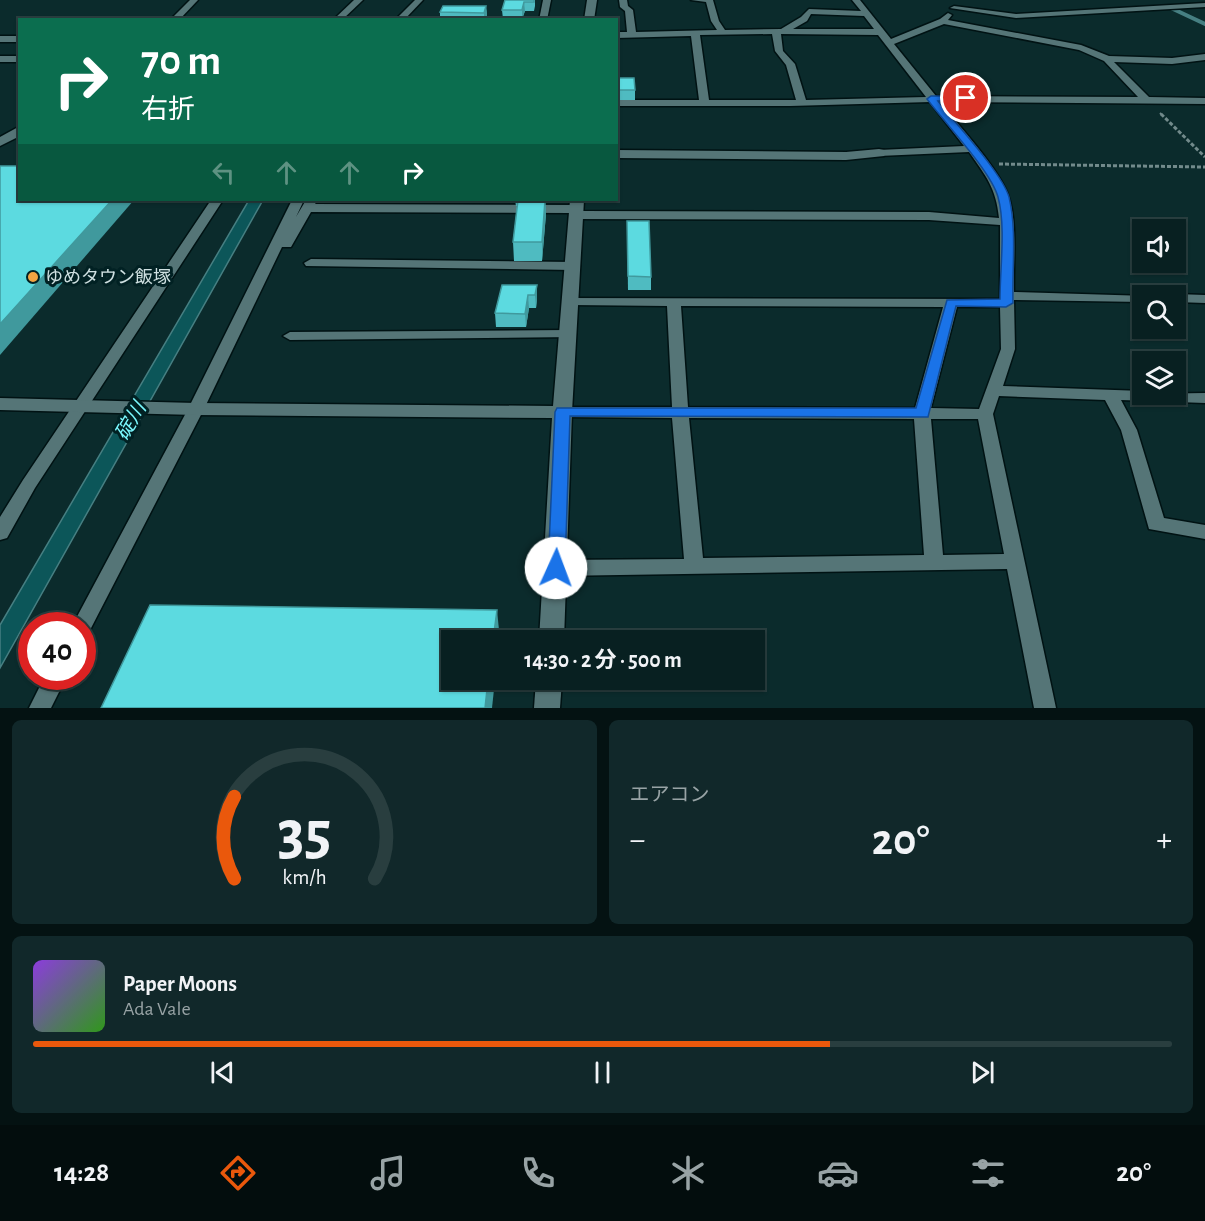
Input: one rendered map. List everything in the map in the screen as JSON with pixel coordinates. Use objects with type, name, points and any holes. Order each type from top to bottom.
[{"type":"street","points":[[176,18],[194,0]]},
{"type":"street","points":[[328,18],[346,0]]},
{"type":"street","points":[[339,18],[359,0]]},
{"type":"street","points":[[389,18],[407,0]]},
{"type":"street","points":[[401,18],[419,0]]},
{"type":"street","points":[[543,18],[547,0]]},
{"type":"street","points":[[589,18],[592,0]]},
{"type":"street","points":[[623,0],[624,7],[629,10],[632,35]]},
{"type":"street","points":[[695,0],[709,0],[715,21],[723,33]]},
{"type":"street","points":[[856,0],[994,178],[1003,196],[1006,222],[1008,349],[985,414],[1045,708]]},
{"type":"street","points":[[1128,0],[1161,6]]},
{"type":"street","points":[[943,21],[952,4],[1016,16],[1205,5]]},
{"type":"street","points":[[779,31],[804,19],[815,7],[867,14]]},
{"type":"street","points":[[889,43],[943,21],[1081,48],[1108,59],[1172,61],[1205,57]]},
{"type":"street","points":[[618,35],[779,31],[881,32]]},
{"type":"street","points":[[779,31],[779,51],[790,64],[802,102]]},
{"type":"street","points":[[695,33],[704,103]]},
{"type":"street","points":[[0,39],[18,39]]},
{"type":"street","points":[[0,59],[18,59]]},
{"type":"street","points":[[1108,59],[1110,64],[1146,100]]},
{"type":"street","points":[[618,103],[931,99],[1205,101]]},
{"type":"street","points":[[0,142],[18,131]]},
{"type":"street","points":[[618,154],[846,156],[971,149]]},
{"type":"street","points":[[0,533],[30,484],[87,406],[216,201]]},
{"type":"street","points":[[89,612],[250,299],[306,202],[930,216],[1006,222]]},
{"type":"street","points":[[553,630],[562,412],[577,208]]},
{"type":"street","points":[[311,263],[573,266]]},
{"type":"street","points":[[571,301],[951,303],[1006,299],[1132,298]]},
{"type":"street","points":[[1186,298],[1205,299]]},
{"type":"street","points":[[674,301],[680,412],[694,566]]},
{"type":"street","points":[[934,562],[922,413],[951,303]]},
{"type":"street","points":[[290,336],[569,334]]},
{"type":"street","points":[[992,391],[1205,398]]},
{"type":"street","points":[[1110,395],[1129,430],[1156,524],[1205,532]]},
{"type":"street","points":[[0,404],[194,409],[985,414]]},
{"type":"street","points":[[556,568],[1014,561]]},
{"type":"street","points":[[40,708],[49,690]]},
{"type":"street","points":[[547,708],[548,690]]},
{"type":"path","points":[[1146,100],[1205,157]]},
{"type":"path","points":[[983,164],[1205,167]]},
{"type":"water","name":"碇川","points":[[248,201],[262,201],[31,612],[18,612],[18,636],[0,668],[0,625]]},
{"type":"building","points":[[505,0],[534,0],[534,2],[524,2],[522,10],[502,10]]},
{"type":"building","points":[[443,6],[486,6],[484,13],[440,12]]},
{"type":"building","points":[[618,78],[634,78],[635,90],[618,90]]},
{"type":"building","name":"ゆめタウン飯塚","points":[[0,166],[18,166],[18,201],[111,201],[0,324]]},
{"type":"building","points":[[518,201],[545,201],[542,242],[513,242]]},
{"type":"building","points":[[627,221],[649,221],[651,277],[628,276]]},
{"type":"building","points":[[502,285],[537,285],[535,295],[528,295],[525,314],[495,313]]},
{"type":"building","points":[[150,605],[497,610],[494,630],[441,630],[441,690],[487,690],[485,708],[101,708]]},
{"type":"waterway","points":[[1171,8],[1205,24]]},
{"type":"place","name":"ゆめタウン飯塚","points":[[33,277]]},
{"type":"route","points":[[556,568],[562,412],[922,413],[951,303],[1006,303],[1006,222],[1003,196],[994,178],[931,99],[966,98]]}]
